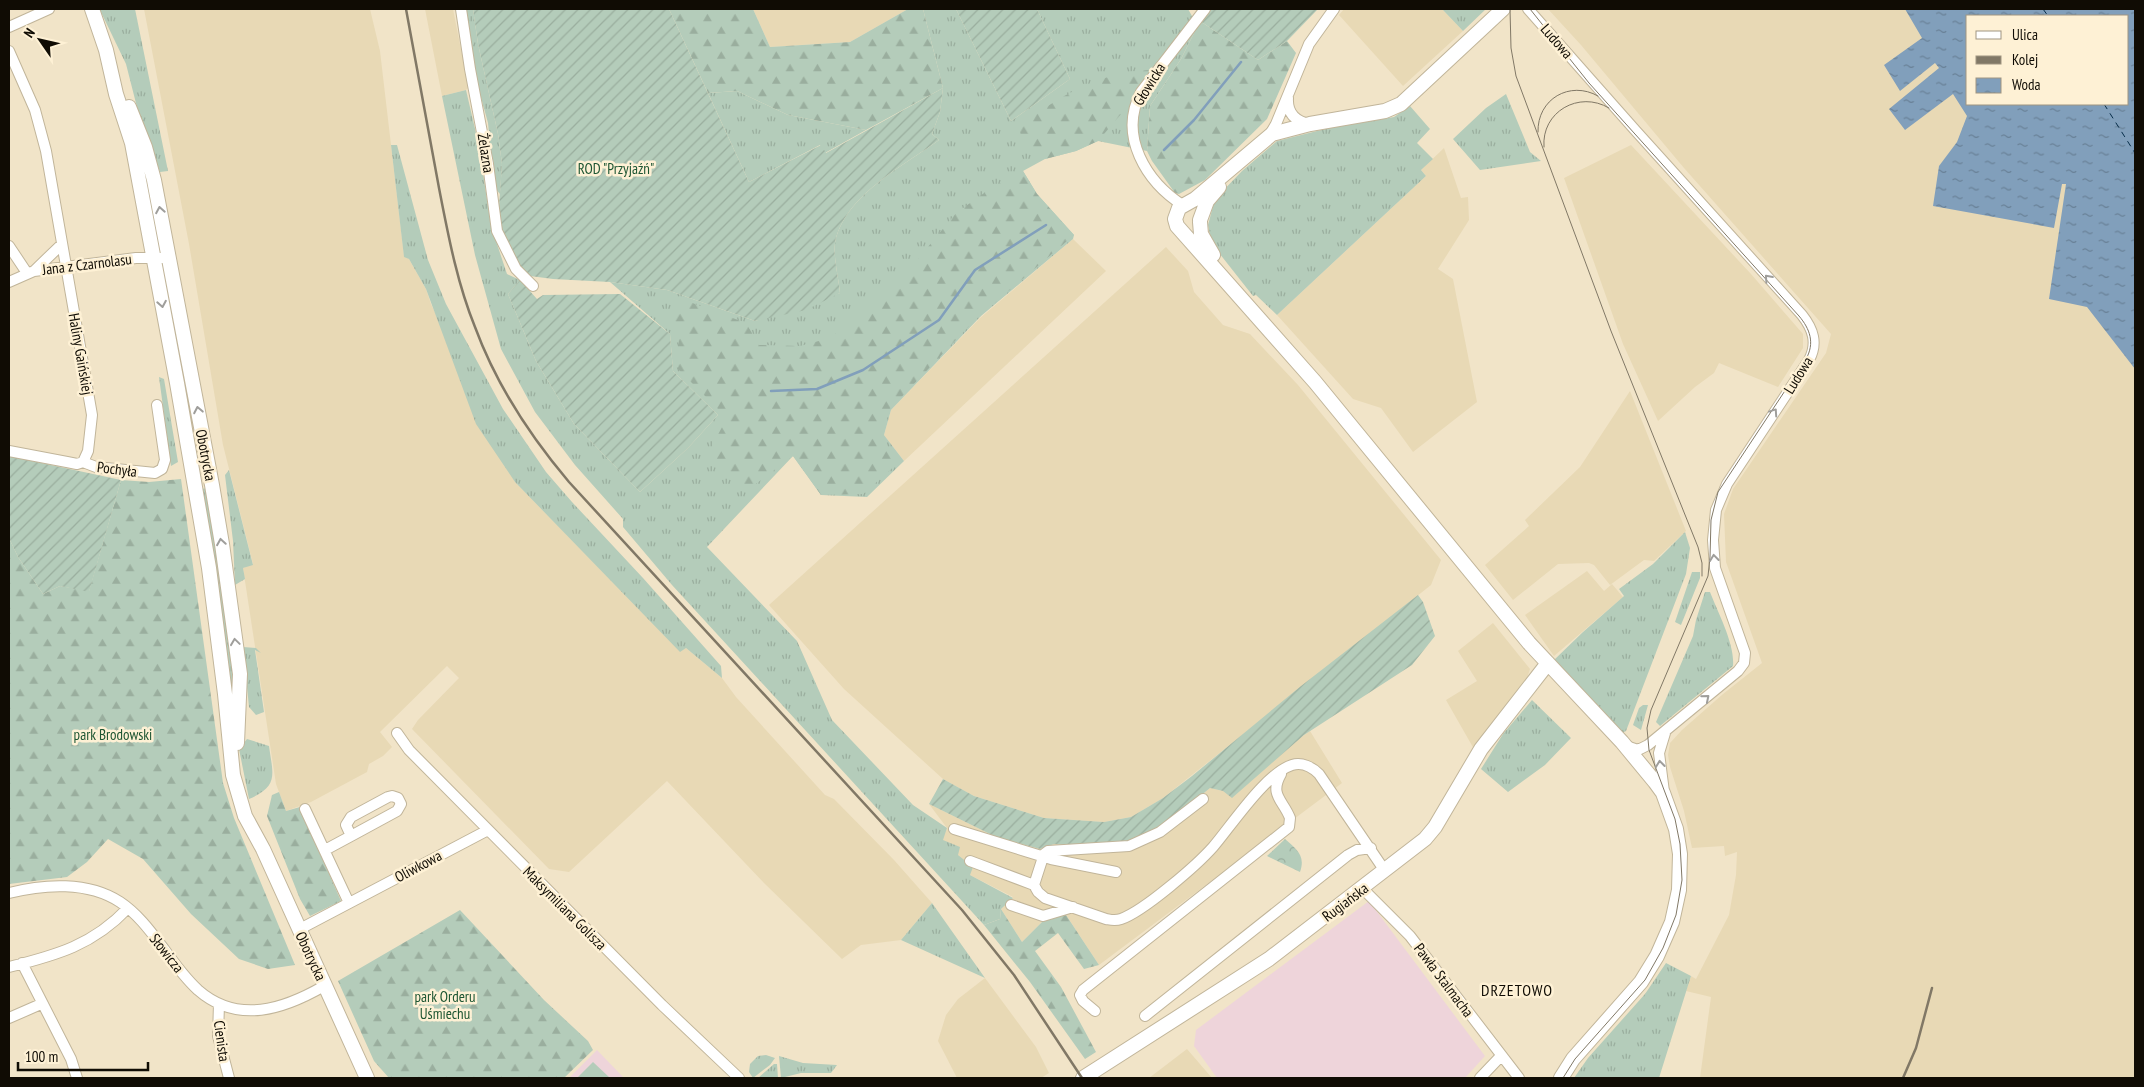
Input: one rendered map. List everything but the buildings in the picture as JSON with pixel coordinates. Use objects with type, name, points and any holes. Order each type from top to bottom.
[{"type":"street","points":[[9,27],[49,9]]},
{"type":"street","name":"Obotrycka","points":[[92,9],[132,143],[179,392],[209,568],[233,775],[245,816],[367,1078]]},
{"type":"street","name":"Żelazna","points":[[461,9],[488,164],[497,231],[516,269],[533,286]]},
{"type":"street","name":"Głowicka","points":[[1182,208],[1149,175],[1141,162],[1132,117],[1134,105],[1165,60],[1205,9]]},
{"type":"street","points":[[1268,137],[1276,124],[1309,44],[1334,9]]},
{"type":"street","points":[[1503,9],[1401,104],[1385,111],[1283,130],[1268,137],[1182,208],[1175,222],[1238,296],[1308,373],[1498,606],[1622,742],[1655,782],[1666,800],[1676,832],[1680,862],[1679,892],[1671,926],[1659,953],[1641,982],[1572,1059],[1561,1078]]},
{"type":"street","name":"Ludowa","points":[[1528,9],[1802,315],[1810,325],[1814,336],[1809,360],[1727,484],[1715,515],[1713,545],[1715,568],[1744,648],[1744,663],[1738,671],[1668,729],[1640,749],[1632,749],[1622,742]]},
{"type":"street","name":"Haliny Gaińskiej","points":[[9,51],[26,88],[41,130],[50,172],[92,415],[88,451],[83,462]]},
{"type":"street","name":"Obotrycka","points":[[111,68],[122,89],[152,168],[212,484],[238,662],[240,691],[236,737],[238,764],[247,802],[262,849]]},
{"type":"street","points":[[1289,92],[1290,113],[1298,120],[1310,124]]},
{"type":"street","points":[[1180,229],[1192,230],[1200,221],[1211,195],[1252,151]]},
{"type":"street","points":[[1182,208],[1196,209],[1202,238],[1238,296]]},
{"type":"street","points":[[9,246],[30,272],[62,244]]},
{"type":"street","name":"Jana z Czarnolasu","points":[[9,282],[30,272],[153,257],[169,258]]},
{"type":"street","name":"Pochyła","points":[[9,450],[77,464],[83,462],[96,467],[155,472],[162,469],[165,460],[157,405]]},
{"type":"street","name":"Rugiańska","points":[[1083,1078],[1269,959],[1385,871],[1432,831],[1481,749],[1548,663]]},
{"type":"street","name":"Ludowa","points":[[1666,800],[1659,753],[1668,729]]},
{"type":"street","name":"Maksymiliana Golisza","points":[[397,733],[410,750],[488,830],[662,1005],[739,1078]]},
{"type":"street","points":[[970,861],[1034,885],[1044,898],[1114,921],[1141,908],[1208,853],[1256,793],[1292,765],[1299,764],[1316,771],[1385,871]]},
{"type":"street","points":[[1094,1011],[1083,1001],[1080,995],[1083,990],[1288,827],[1291,823],[1290,816],[1279,802],[1276,792],[1277,782],[1282,772]]},
{"type":"street","points":[[325,850],[351,836],[397,811],[400,806],[400,800],[395,796],[388,797],[351,816],[346,825],[351,836]]},
{"type":"street","points":[[1034,885],[1046,852],[1050,850],[1129,846],[1160,832],[1203,798]]},
{"type":"street","points":[[305,809],[349,903]]},
{"type":"street","points":[[954,829],[1043,856],[1116,872]]},
{"type":"street","name":"Oliwkowa","points":[[298,930],[488,830]]},
{"type":"street","points":[[1145,1016],[1348,855],[1361,848],[1370,848]]},
{"type":"street","name":"Słowicza","points":[[9,892],[39,887],[78,888],[108,895],[128,908],[144,924],[192,984],[219,1004],[246,1010],[275,1008],[295,1002],[324,986]]},
{"type":"street","name":"Pawła Stalmacha","points":[[1362,888],[1410,936],[1518,1078]]},
{"type":"street","points":[[1011,905],[1043,916],[1073,907]]},
{"type":"street","points":[[9,967],[57,954],[88,941],[104,930],[128,908]]},
{"type":"street","points":[[22,964],[70,1059],[77,1078]]},
{"type":"street","points":[[9,1018],[41,1004]]},
{"type":"street","name":"Cienista","points":[[219,1004],[218,1036],[229,1078]]},
{"type":"street","points":[[1480,1078],[1501,1056]]},
{"type":"street","name":"Obotrycka","points":[[361,1063],[372,1078]]},
{"type":"shaded area","points":[[144,9],[370,9],[380,51],[404,256],[409,259],[426,289],[431,304],[515,482],[680,651],[686,648],[722,678],[736,697],[825,795],[834,799],[894,860],[932,903],[901,940],[861,945],[842,959],[764,883],[667,781],[569,872],[549,869],[412,729],[418,720],[459,678],[447,666],[380,732],[392,747],[383,756],[369,764],[367,772],[311,802],[286,811],[276,784],[243,568],[253,564],[223,445],[189,244]]},
{"type":"shaded area","points":[[425,9],[453,9],[467,80],[468,88],[466,90],[442,96]]},
{"type":"shaded area","points":[[753,9],[908,9],[850,42],[770,47]]},
{"type":"shaded area","points":[[1344,9],[1442,9],[1463,31],[1403,86],[1339,15]]},
{"type":"shaded area","points":[[1548,9],[1953,9],[1966,91],[1966,105],[2022,105],[2135,266],[2135,1078],[1700,1078],[1711,997],[1686,991],[1691,976],[1696,979],[1729,915],[1736,875],[1737,852],[1725,856],[1724,846],[1692,848],[1684,811],[1670,767],[1668,755],[1670,743],[1723,694],[1762,663],[1726,562],[1724,514],[1733,489],[1826,353],[1831,334],[1684,168],[1581,45]]},
{"type":"shaded area","points":[[1631,145],[1751,274],[1803,334],[1803,348],[1778,387],[1719,363],[1714,373],[1695,387],[1658,421],[1623,344],[1564,178]]},
{"type":"shaded area","points":[[1444,148],[1461,198],[1468,197],[1469,220],[1438,269],[1453,279],[1477,402],[1413,452],[1381,408],[1353,399],[1277,315],[1426,176],[1421,170]]},
{"type":"shaded area","points":[[1073,239],[1106,271],[904,461],[884,435],[891,410],[980,318]]},
{"type":"shaded area","points":[[1166,247],[1188,271],[1194,292],[1223,325],[1250,334],[1298,385],[1441,560],[1431,585],[1163,798],[1131,817],[1104,822],[1044,818],[974,796],[943,779],[844,689],[769,605]]},
{"type":"shaded area","points":[[1630,391],[1686,531],[1654,561],[1644,560],[1610,585],[1594,565],[1589,563],[1558,564],[1513,600],[1485,565],[1529,526],[1525,520],[1580,467]]},
{"type":"shaded area","points":[[1587,571],[1604,591],[1612,584],[1623,597],[1554,656],[1525,615]]},
{"type":"shaded area","points":[[1493,623],[1530,669],[1527,678],[1474,749],[1446,700],[1477,681],[1458,651]]},
{"type":"shaded area","points":[[1310,731],[1342,783],[1099,965],[1066,915],[1044,920],[1022,942],[1001,909],[1013,897],[970,875],[958,855],[942,840],[947,828],[929,804],[996,837],[1040,849],[1054,844],[1080,846],[1159,830],[1210,788],[1223,791]]},
{"type":"shaded area","points":[[1369,901],[1485,1056],[1465,1078],[1217,1078],[1194,1046],[1196,1030]]},
{"type":"shaded area","points":[[985,978],[1036,1047],[1049,1073],[1041,1078],[957,1078],[938,1041],[946,1015],[958,999]]},
{"type":"shaded area","points":[[1187,1049],[1212,1078],[1149,1078]]},
{"type":"shaded area","points":[[597,1050],[624,1078],[569,1078]]},
{"type":"green space","points":[[101,9],[135,9],[168,171],[160,172],[139,115],[126,64]]},
{"type":"green space","points":[[465,9],[473,9],[478,44],[498,134],[502,164],[500,194],[494,187],[488,123],[476,79]]},
{"type":"green space","name":"ROD \"Przyjaźń\"","points":[[473,9],[669,9],[749,182],[821,145],[826,153],[943,88],[940,112],[932,134],[939,140],[877,184],[850,211],[841,226],[835,243],[835,261],[840,293],[806,310],[755,321],[667,290],[610,282],[530,276],[519,268],[501,234],[498,220],[502,164],[498,134],[478,44]]},
{"type":"green space","points":[[669,9],[753,9],[770,47],[850,42],[908,9],[923,9],[943,88],[866,130],[788,115],[737,91],[708,93]]},
{"type":"green space","points":[[923,9],[956,9],[1011,121],[1070,79],[1037,9],[1188,9],[1192,16],[1200,21],[1181,59],[1150,106],[1147,151],[1098,141],[1076,151],[1045,159],[1023,171],[1037,194],[1074,235],[1073,239],[981,316],[891,410],[884,435],[904,461],[867,497],[821,495],[793,456],[707,547],[797,641],[832,720],[913,805],[947,828],[943,840],[960,847],[958,855],[973,867],[970,875],[1013,898],[1001,909],[1000,919],[984,925],[672,585],[623,527],[623,519],[575,465],[535,412],[501,349],[475,255],[442,96],[466,90],[479,146],[491,226],[507,274],[520,280],[508,294],[536,361],[574,424],[640,492],[688,448],[718,415],[673,371],[670,334],[610,282],[667,290],[755,321],[840,293],[835,261],[835,243],[841,226],[850,211],[877,184],[939,140],[932,134],[940,112],[943,88]]},
{"type":"green space","points":[[956,9],[1037,9],[1070,79],[1011,121]]},
{"type":"green space","points":[[1209,9],[1318,9],[1287,41],[1258,60],[1200,21]]},
{"type":"green space","points":[[1442,9],[1486,9],[1463,31]]},
{"type":"green space","points":[[1200,21],[1258,60],[1287,41],[1296,53],[1267,119],[1205,180],[1179,194],[1175,193],[1147,151],[1150,106],[1181,59]]},
{"type":"green space","points":[[1150,70],[1122,113],[1098,141],[1076,151],[1045,159],[1027,151],[1018,127],[1048,106],[1096,81],[1131,72]]},
{"type":"green space","points":[[737,91],[788,115],[866,130],[825,153],[820,145],[749,182],[708,93]]},
{"type":"green space","points":[[1506,94],[1530,152],[1541,161],[1480,170],[1453,139],[1486,108]]},
{"type":"green space","points":[[1410,106],[1430,129],[1417,143],[1433,159],[1421,170],[1426,176],[1277,315],[1256,295],[1253,296],[1212,244],[1208,225],[1215,199],[1242,171],[1277,141],[1325,129],[1394,117]]},
{"type":"green space","points":[[391,145],[397,145],[428,260],[446,304],[503,409],[546,472],[721,666],[722,678],[686,648],[680,652],[515,482],[476,424],[426,289],[409,259],[404,257]]},
{"type":"green space","points":[[1023,171],[1037,194],[1074,235],[975,320],[890,409],[880,437],[898,463],[863,494],[821,495],[793,456],[749,489],[708,453],[727,418],[678,369],[679,328],[661,313],[672,309],[679,298],[746,323],[759,345],[800,346],[830,338],[868,308],[918,259],[956,213],[987,191]]},
{"type":"green space","points":[[520,280],[537,299],[543,295],[620,294],[670,334],[673,371],[718,415],[688,448],[640,492],[574,424],[536,361],[508,294]]},
{"type":"green space","points":[[159,377],[164,379],[178,462],[171,466]]},
{"type":"green space","points":[[9,456],[121,480],[89,592],[60,586],[43,594],[18,557],[9,538]]},
{"type":"green space","points":[[229,470],[253,565],[243,568],[245,579],[235,585],[233,541],[225,475]]},
{"type":"green space","name":"park Brodowski","points":[[181,479],[223,783],[234,818],[295,965],[268,969],[239,959],[191,914],[143,859],[108,839],[87,862],[67,877],[9,884],[9,538],[18,557],[43,594],[60,586],[89,591],[121,480],[149,482]]},
{"type":"green space","points":[[208,488],[235,675],[234,709],[201,489]]},
{"type":"green space","points":[[1685,532],[1690,548],[1686,574],[1626,731],[1622,733],[1554,660],[1624,596],[1619,589],[1653,564]]},
{"type":"green space","points":[[1692,572],[1700,572],[1700,578],[1681,625],[1675,622]]},
{"type":"green space","points":[[1705,592],[1710,592],[1725,629],[1733,657],[1733,666],[1660,726],[1656,722],[1693,636]]},
{"type":"green space","points":[[1418,595],[1423,602],[1435,636],[1412,665],[1304,735],[1232,798],[1223,791],[1210,788],[1159,830],[1129,843],[1080,846],[1054,844],[1040,849],[996,837],[929,804],[943,779],[974,796],[1044,818],[1104,822],[1131,817],[1163,798],[1192,776],[1301,686]]},
{"type":"green space","points":[[243,647],[256,648],[261,653],[255,650],[264,712],[256,715],[249,707]]},
{"type":"green space","points":[[1532,700],[1571,738],[1545,765],[1508,792],[1481,769],[1503,734]]},
{"type":"green space","points":[[1643,705],[1648,705],[1641,730],[1633,725],[1639,708]]},
{"type":"green space","points":[[247,739],[269,746],[272,765],[270,784],[259,794],[249,799],[239,749]]},
{"type":"green space","points":[[279,792],[286,811],[300,807],[341,901],[310,916],[300,899],[267,816],[272,795]]},
{"type":"green space","points":[[1285,839],[1296,849],[1301,857],[1302,866],[1300,872],[1267,856]]},
{"type":"green space","points":[[932,903],[985,978],[901,940]]},
{"type":"green space","points":[[1001,909],[1022,942],[1044,920],[1066,915],[1099,965],[1084,969],[1058,933],[1035,951],[1061,987],[1096,1052],[1085,1059],[1030,982],[984,925],[1000,919]]},
{"type":"green space","name":"park Orderu Uśmiechu","points":[[460,910],[544,1000],[588,1041],[593,1050],[564,1078],[389,1078],[374,1061],[338,981]]},
{"type":"green space","points":[[1666,963],[1691,976],[1659,1078],[1574,1078],[1588,1058],[1645,994]]},
{"type":"green space","points":[[766,1055],[775,1058],[770,1065],[753,1078],[749,1072],[750,1064],[758,1056]]},
{"type":"green space","points":[[779,1056],[803,1063],[837,1065],[831,1073],[801,1073],[781,1078]]},
{"type":"green space","points":[[593,1062],[610,1078],[577,1078]]},
{"type":"green space","points":[[774,1064],[777,1064],[778,1078],[758,1078]]},
{"type":"water","points":[[1905,9],[2135,9],[2135,369],[2087,307],[2049,299],[2066,184],[2062,184],[2054,228],[1933,206],[1939,166],[1957,142],[1967,116],[1953,94],[1905,130],[1889,109],[1939,68],[1935,63],[1900,91],[1884,65],[1922,38]]},
{"type":"waterway","points":[[1164,150],[1194,120],[1241,62]]},
{"type":"waterway","points":[[771,391],[817,389],[863,370],[939,320],[975,270],[1046,225]]},
{"type":"ferry route","points":[[2043,9],[2047,15]]},
{"type":"ferry route","points":[[2105,105],[2135,153]]},
{"type":"tram line","points":[[1510,9],[1511,48],[1516,76],[1611,331],[1698,547],[1702,563],[1702,576]]},
{"type":"tram line","points":[[1530,9],[1589,83],[1799,316],[1806,326],[1811,342],[1806,359],[1718,492],[1711,520],[1708,576],[1651,710],[1647,728],[1649,750],[1675,819],[1680,844],[1682,880],[1676,915],[1663,948],[1645,980],[1575,1059],[1563,1078]]},
{"type":"tram line","points":[[1538,132],[1539,120],[1543,110],[1557,96],[1577,90],[1598,96]]},
{"type":"tram line","points":[[1544,147],[1545,135],[1549,124],[1555,115],[1564,108],[1574,103],[1586,102],[1597,103],[1609,108]]},
{"type":"railway","points":[[406,9],[439,188],[458,276],[483,348],[515,409],[569,482],[962,910],[1014,975],[1082,1078]]},
{"type":"railway","points":[[1903,1078],[1916,1048],[1932,988]]},
{"type":"district","name":"DRZETOWO","points":[[1517,990]]}]
